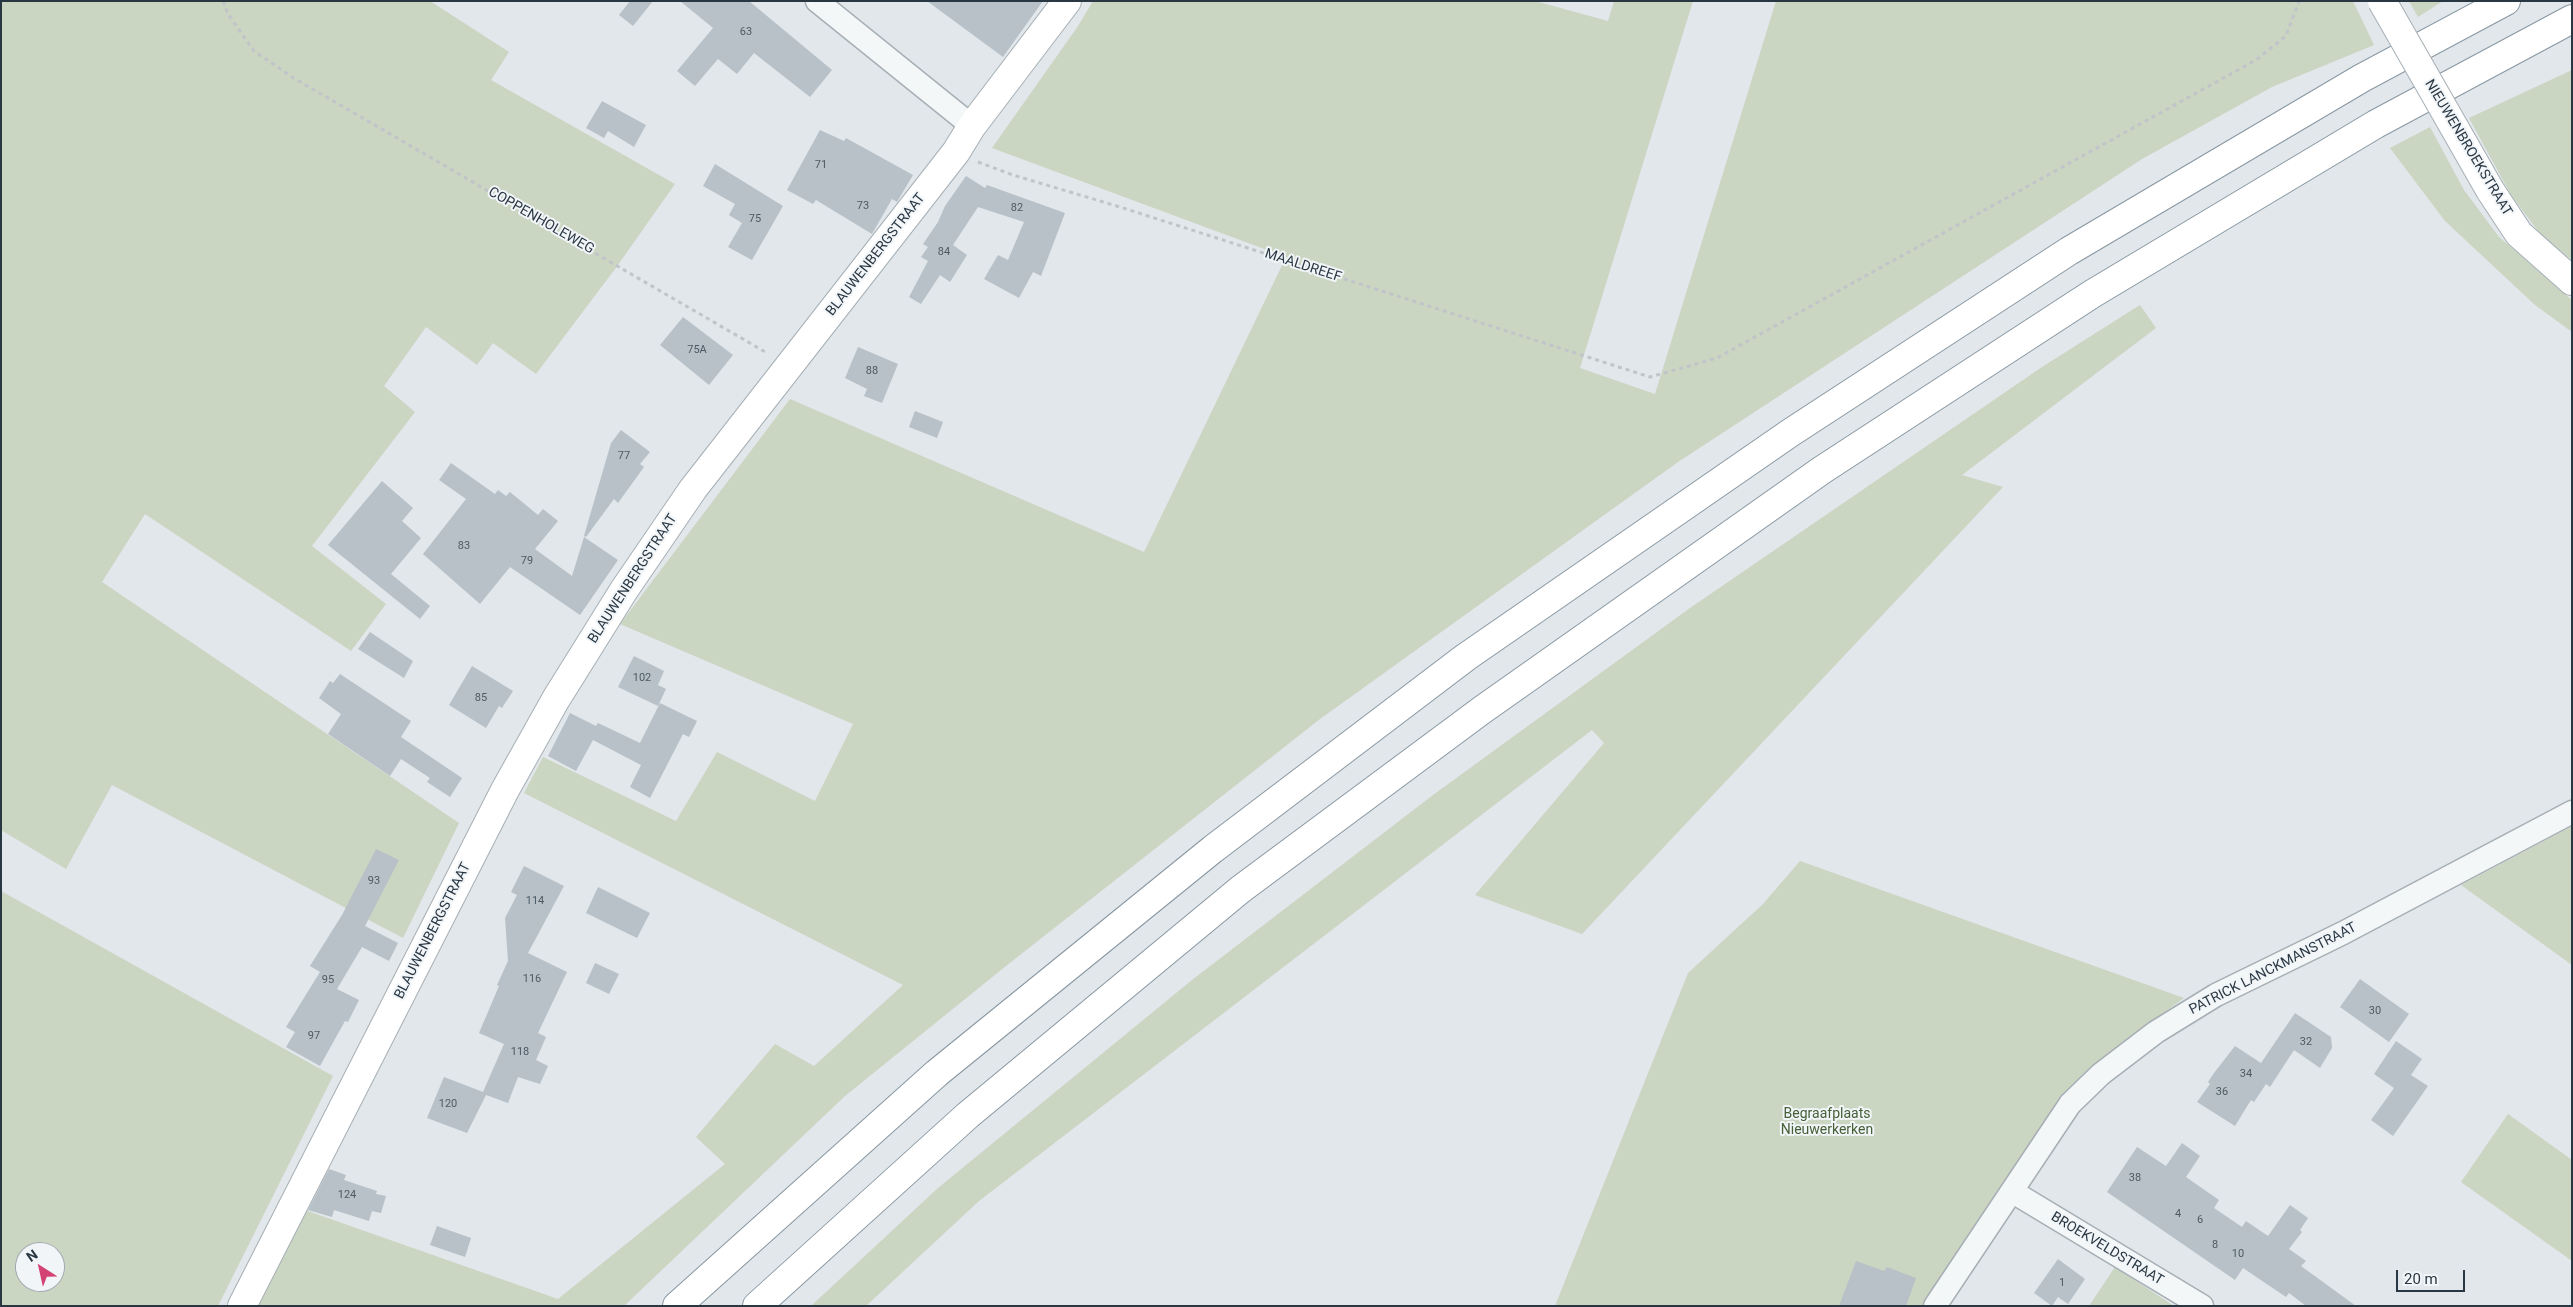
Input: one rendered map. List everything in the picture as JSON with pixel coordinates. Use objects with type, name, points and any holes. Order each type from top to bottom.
[{"type":"main road","name":"BLAUWENBERGSTRAAT","points":[[242,1306],[505,790],[556,699],[624,590],[693,489],[956,152],[972,126],[1067,1]]},
{"type":"main road","name":"NIEUWENBROEKSTRAAT","points":[[2382,1],[2490,190],[2519,234],[2572,280]]},
{"type":"main road","points":[[677,1306],[937,1073],[1213,849],[1466,658],[1790,433],[2069,251],[2362,78],[2506,1]]},
{"type":"main road","points":[[757,1306],[968,1115],[1241,889],[1482,710],[1822,470],[2092,294],[2376,124],[2572,20]]},
{"type":"street","points":[[817,1],[972,126]]},
{"type":"street","name":"PATRICK LANCKMANSTRAAT","points":[[1936,1306],[2070,1104],[2100,1074],[2156,1032],[2216,995],[2343,933],[2572,812]]},
{"type":"street","name":"BROEKVELDSTRAAT","points":[[2012,1192],[2202,1306]]},
{"type":"path","name":"COPPENHOLEWEG","points":[[223,1],[228,14],[254,51],[292,77],[790,366]]},
{"type":"path","name":"MAALDREEF","points":[[956,152],[1013,176],[1120,207],[1650,377],[1717,358],[2256,60],[2286,36],[2300,1]]},
{"type":"green space","points":[[1,1],[430,1],[509,52],[491,80],[675,184],[615,269],[536,374],[493,343],[477,365],[426,327],[384,386],[415,412],[312,546],[386,604],[351,651],[145,514],[102,582],[459,823],[403,938],[112,785],[66,869],[1,830]]},
{"type":"green space","points":[[1093,1],[1535,1],[1608,21],[1614,1],[1693,1],[1580,368],[1655,394],[1776,1],[2353,1],[2374,45],[2272,87],[2142,159],[1678,462],[1320,719],[1006,966],[845,1096],[624,1306],[254,1306],[302,1209],[558,1299],[725,1164],[696,1137],[775,1044],[814,1066],[903,985],[524,793],[543,757],[676,821],[717,752],[815,801],[853,724],[620,624],[790,399],[1144,552],[1286,257],[992,148],[1078,26]]},
{"type":"green space","points":[[2409,1],[2443,1],[2418,17]]},
{"type":"green space","points":[[2572,70],[2572,260],[2541,235],[2511,195],[2469,118]]},
{"type":"green space","points":[[2430,127],[2464,190],[2499,237],[2572,300],[2572,332],[2535,305],[2445,221],[2390,148]]},
{"type":"green space","points":[[2140,305],[2156,328],[1962,475],[2003,487],[1582,934],[1475,895],[1604,743],[1592,730],[979,1201],[866,1306],[811,1306],[938,1188],[1192,980],[1433,795],[1690,608],[2042,367]]},
{"type":"green space","points":[[2572,826],[2572,965],[2461,885]]},
{"type":"green space","name":"Begraafplaats Nieuwerkerken","points":[[1800,861],[2184,998],[2131,1037],[1928,1306],[1555,1306],[1688,973],[1763,904]]},
{"type":"green space","points":[[1,891],[333,1076],[218,1306],[1,1306]]},
{"type":"green space","points":[[2508,1114],[2572,1160],[2572,1261],[2461,1182]]},
{"type":"green space","points":[[2115,1267],[2174,1306],[2089,1306]]},
{"type":"building","points":[[630,1],[653,1],[633,26],[619,15]]},
{"type":"building","points":[[680,1],[749,1],[832,70],[810,97],[754,53],[737,74],[718,59],[695,86],[677,71],[713,28]]},
{"type":"building","points":[[927,1],[1043,1],[1003,57]]},
{"type":"building","points":[[602,101],[646,125],[634,147],[608,131],[604,138],[586,128]]},
{"type":"building","points":[[820,130],[844,141],[846,138],[913,175],[897,202],[892,199],[872,234],[816,200],[813,204],[787,190]]},
{"type":"building","points":[[715,164],[783,206],[752,260],[728,247],[742,223],[729,215],[735,204],[703,186]]},
{"type":"building","points":[[966,176],[985,188],[987,185],[1065,213],[1041,276],[1033,272],[1019,298],[984,279],[998,255],[1008,260],[1024,222],[978,207],[953,245],[967,255],[950,282],[940,275],[921,304],[909,297],[928,261],[921,257],[928,247],[923,244],[938,222],[945,206]]},
{"type":"building","points":[[683,317],[733,355],[709,385],[660,345]]},
{"type":"building","points":[[858,347],[898,364],[882,403],[864,396],[867,389],[845,378]]},
{"type":"building","points":[[915,411],[943,422],[937,438],[909,427]]},
{"type":"building","points":[[621,430],[650,452],[640,464],[644,467],[618,503],[614,499],[586,537],[584,536],[611,443]]},
{"type":"building","points":[[451,463],[495,494],[498,490],[506,496],[510,492],[538,515],[543,509],[558,521],[535,549],[572,576],[584,537],[618,560],[580,615],[510,567],[480,604],[423,554],[466,499],[439,480]]},
{"type":"building","points":[[382,481],[413,508],[402,521],[421,538],[391,574],[430,606],[420,619],[328,545]]},
{"type":"building","points":[[370,632],[413,661],[404,678],[358,649]]},
{"type":"building","points":[[634,656],[664,671],[658,685],[666,689],[658,706],[618,687]]},
{"type":"building","points":[[472,666],[513,691],[502,708],[499,706],[486,728],[449,705]]},
{"type":"building","points":[[340,674],[411,721],[401,737],[462,778],[450,797],[427,782],[430,778],[401,759],[390,776],[328,734],[341,714],[319,698],[330,681],[333,683]]},
{"type":"building","points":[[660,703],[697,721],[689,737],[683,734],[650,798],[630,787],[641,765],[593,740],[576,771],[548,756],[570,713],[596,726],[598,723],[640,743]]},
{"type":"building","points":[[376,849],[399,860],[365,926],[398,943],[389,961],[362,947],[337,989],[359,1000],[348,1022],[345,1021],[320,1066],[286,1047],[295,1032],[286,1027],[320,972],[310,966],[342,915]]},
{"type":"building","points":[[524,866],[564,886],[528,953],[567,972],[538,1033],[546,1037],[536,1060],[548,1066],[540,1084],[518,1077],[508,1103],[486,1095],[467,1133],[427,1118],[444,1077],[483,1092],[504,1044],[479,1033],[508,961],[505,918],[517,895],[511,892]]},
{"type":"building","points":[[598,887],[650,913],[637,938],[586,913]]},
{"type":"building","points":[[595,963],[619,974],[609,994],[586,983]]},
{"type":"building","points":[[2360,979],[2409,1014],[2389,1042],[2340,1007]]},
{"type":"building","points":[[2295,1013],[2331,1037],[2332,1048],[2320,1068],[2294,1050],[2270,1087],[2266,1084],[2254,1102],[2251,1100],[2235,1126],[2197,1102],[2210,1084],[2208,1082],[2214,1073],[2235,1046],[2261,1063]]},
{"type":"building","points":[[2396,1041],[2422,1059],[2411,1075],[2428,1086],[2393,1136],[2371,1120],[2394,1088],[2374,1074]]},
{"type":"building","points":[[2182,1143],[2200,1156],[2186,1177],[2219,1200],[2214,1208],[2242,1227],[2246,1221],[2268,1236],[2290,1205],[2308,1218],[2300,1230],[2302,1232],[2289,1249],[2306,1261],[2301,1266],[2356,1306],[2306,1306],[2289,1293],[2286,1297],[2243,1268],[2235,1280],[2107,1192],[2137,1147],[2166,1166]]},
{"type":"building","points":[[329,1169],[346,1175],[344,1180],[377,1191],[376,1194],[386,1196],[381,1213],[372,1211],[369,1221],[334,1210],[332,1217],[308,1210]]},
{"type":"building","points":[[437,1226],[471,1238],[465,1257],[430,1245]]},
{"type":"building","points":[[2058,1259],[2085,1279],[2068,1304],[2058,1297],[2052,1306],[2034,1293]]},
{"type":"building","points":[[1856,1261],[1884,1271],[1887,1267],[1916,1278],[1906,1306],[1839,1306]]}]
